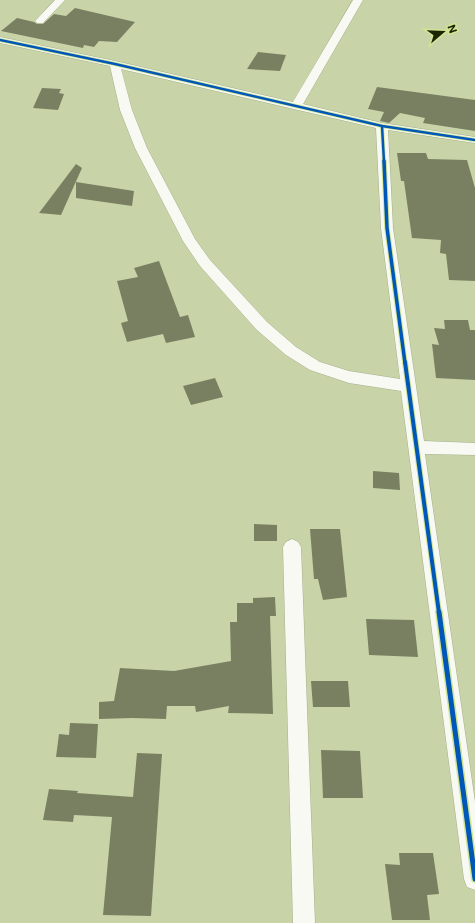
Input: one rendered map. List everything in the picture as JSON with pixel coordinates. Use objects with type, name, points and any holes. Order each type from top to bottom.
[{"type":"street","points":[[40,21],[60,0]]},
{"type":"street","points":[[297,106],[358,0]]},
{"type":"street","points":[[0,40],[115,64],[382,126],[475,140]]},
{"type":"street","points":[[115,64],[126,110],[141,148],[189,241],[205,263],[262,326],[291,351],[315,366],[348,377],[408,386]]},
{"type":"street","points":[[382,126],[387,228],[475,878]]},
{"type":"street","points":[[417,447],[475,449]]},
{"type":"street","points":[[292,547],[304,923]]},
{"type":"building","points":[[75,8],[135,22],[117,42],[99,41],[94,47],[84,45],[83,48],[1,31],[17,18],[37,24],[43,24],[54,14],[66,16]]},
{"type":"building","points":[[258,52],[286,55],[280,71],[247,69]]},
{"type":"building","points":[[377,87],[475,100],[475,131],[423,123],[425,118],[400,113],[389,123],[380,121],[384,112],[368,109]]},
{"type":"building","points":[[42,88],[61,89],[59,93],[64,94],[58,110],[33,108]]},
{"type":"building","points":[[397,153],[426,153],[428,159],[467,160],[475,188],[475,281],[449,280],[446,254],[440,253],[441,240],[412,238],[404,181],[401,181]]},
{"type":"building","points":[[76,164],[82,168],[61,215],[39,213]]},
{"type":"building","points":[[76,182],[134,191],[132,206],[76,198]]},
{"type":"building","points":[[159,261],[180,317],[188,315],[195,337],[166,343],[163,334],[127,342],[121,323],[128,321],[117,281],[138,277],[134,268]]},
{"type":"building","points":[[444,320],[468,320],[470,330],[475,330],[475,380],[436,378],[432,344],[439,345],[434,328],[445,329]]},
{"type":"building","points":[[215,378],[223,397],[191,405],[183,386]]},
{"type":"building","points":[[373,471],[399,473],[400,490],[373,488]]},
{"type":"building","points":[[254,524],[277,525],[277,541],[254,541]]},
{"type":"building","points":[[310,529],[340,529],[347,597],[323,600],[318,579],[314,579]]},
{"type":"building","points":[[275,597],[276,616],[270,616],[273,714],[228,713],[229,706],[196,712],[195,706],[167,706],[166,719],[99,719],[99,702],[114,701],[120,668],[174,671],[231,661],[230,622],[237,622],[237,603],[253,603],[253,598]]},
{"type":"building","points":[[366,619],[414,620],[418,657],[369,655]]},
{"type":"building","points":[[311,681],[348,681],[350,707],[313,707]]},
{"type":"building","points":[[70,723],[98,724],[96,758],[56,757],[59,734],[69,735]]},
{"type":"building","points":[[321,750],[360,751],[363,798],[323,798]]},
{"type":"building","points":[[137,753],[162,754],[151,916],[103,915],[112,817],[74,815],[73,822],[43,820],[49,789],[78,791],[77,793],[133,797]]},
{"type":"building","points":[[399,853],[433,853],[439,894],[427,895],[430,920],[392,920],[385,864],[400,865]]},
{"type":"cycle path","points":[[0,40],[115,64],[382,126],[475,140]]},
{"type":"cycle path","points":[[382,126],[387,228],[475,879]]}]
